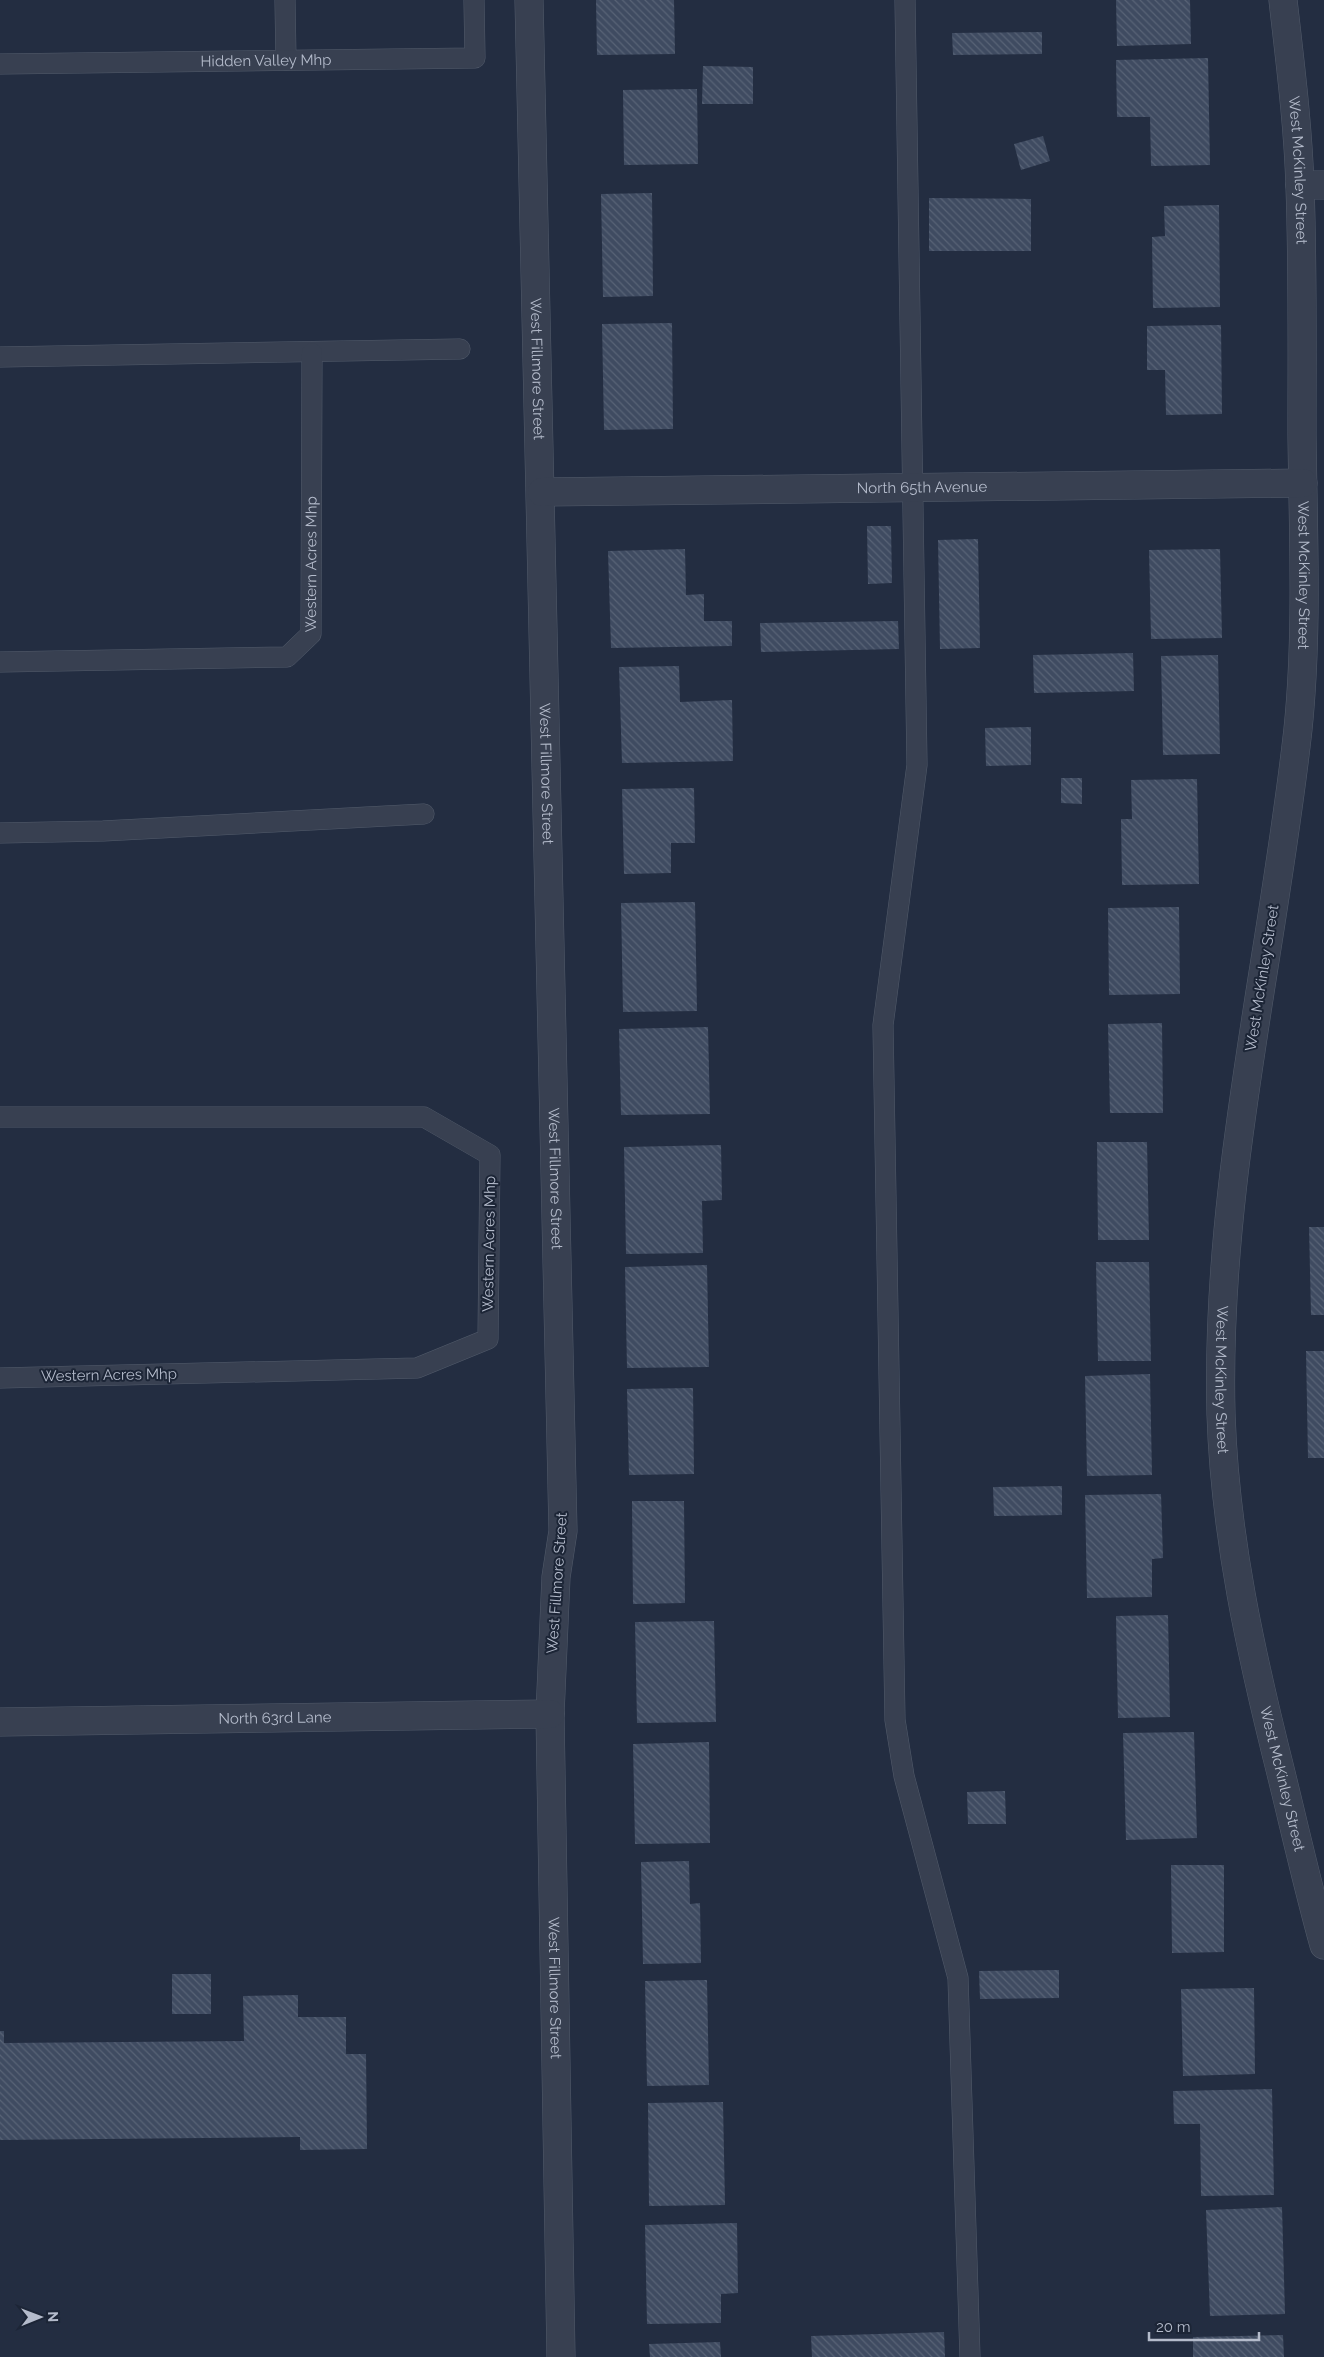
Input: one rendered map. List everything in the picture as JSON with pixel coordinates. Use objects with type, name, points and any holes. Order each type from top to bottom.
[{"type":"street","name":"West Fillmore Street","points":[[529,0],[542,492],[563,1531],[556,1577],[550,1714],[561,2357]]},
{"type":"street","name":"West McKinley Street","points":[[1283,0],[1291,66],[1312,185],[1303,483],[1304,647],[1298,726],[1285,831],[1239,1131],[1229,1216],[1223,1303],[1221,1413],[1229,1525],[1242,1611],[1324,1945]]},
{"type":"street","name":"North 65th Avenue","points":[[542,492],[1303,483]]},
{"type":"street","name":"North 63rd Lane","points":[[0,1722],[550,1714]]},
{"type":"lane","points":[[285,0],[286,60]]},
{"type":"lane","name":"Hidden Valley Mhp","points":[[0,64],[475,58],[474,0]]},
{"type":"lane","points":[[905,0],[917,765],[883,1025],[895,1720],[904,1776],[958,1978],[970,2357]]},
{"type":"lane","points":[[0,357],[460,349]]},
{"type":"lane","name":"Western Acres Mhp","points":[[0,662],[287,657],[311,634],[312,353]]},
{"type":"lane","points":[[0,833],[103,832],[424,814]]},
{"type":"lane","name":"Western Acres Mhp","points":[[0,1117],[424,1117],[490,1155],[488,1339],[417,1368],[0,1378]]},
{"type":"building","points":[[596,0],[674,0],[675,54],[597,55]]},
{"type":"building","points":[[1116,0],[1190,0],[1191,44],[1117,46]]},
{"type":"building","points":[[1042,32],[1042,54],[953,55],[952,33]]},
{"type":"building","points":[[1208,58],[1210,165],[1151,166],[1150,117],[1117,117],[1116,60]]},
{"type":"building","points":[[703,66],[753,67],[753,104],[702,104]]},
{"type":"building","points":[[697,89],[698,164],[624,165],[623,90]]},
{"type":"building","points":[[1043,136],[1050,161],[1021,170],[1014,144]]},
{"type":"building","points":[[652,193],[653,296],[603,297],[601,194]]},
{"type":"building","points":[[929,198],[1031,199],[1031,251],[929,251]]},
{"type":"building","points":[[1219,205],[1220,307],[1153,308],[1152,237],[1165,236],[1164,206]]},
{"type":"building","points":[[672,323],[673,429],[604,430],[602,324]]},
{"type":"building","points":[[1221,325],[1222,414],[1166,415],[1165,370],[1147,370],[1147,326]]},
{"type":"building","points":[[867,526],[891,526],[892,583],[868,584]]},
{"type":"building","points":[[978,539],[980,648],[940,649],[938,540]]},
{"type":"building","points":[[685,549],[686,595],[704,594],[704,621],[732,621],[732,646],[611,648],[608,551]]},
{"type":"building","points":[[1220,549],[1222,638],[1151,639],[1149,550]]},
{"type":"building","points":[[898,621],[899,649],[761,652],[760,623]]},
{"type":"building","points":[[1133,653],[1134,691],[1034,693],[1033,655]]},
{"type":"building","points":[[1218,655],[1220,754],[1163,755],[1161,656]]},
{"type":"building","points":[[679,666],[680,702],[732,700],[733,761],[622,763],[619,667]]},
{"type":"building","points":[[1031,727],[1031,765],[986,766],[985,728]]},
{"type":"building","points":[[1061,778],[1082,778],[1082,804],[1061,803]]},
{"type":"building","points":[[1197,779],[1199,884],[1122,885],[1121,819],[1132,819],[1131,780]]},
{"type":"building","points":[[694,788],[695,843],[671,843],[671,873],[624,874],[622,789]]},
{"type":"building","points":[[695,902],[697,1011],[623,1012],[621,903]]},
{"type":"building","points":[[1179,907],[1180,994],[1109,995],[1108,908]]},
{"type":"building","points":[[1162,1023],[1163,1113],[1110,1113],[1108,1024]]},
{"type":"building","points":[[708,1027],[710,1114],[621,1115],[619,1029]]},
{"type":"building","points":[[1097,1142],[1147,1142],[1149,1240],[1098,1240]]},
{"type":"building","points":[[721,1145],[722,1200],[702,1201],[703,1253],[626,1254],[624,1147]]},
{"type":"building","points":[[1309,1227],[1324,1227],[1324,1315],[1311,1315]]},
{"type":"building","points":[[1096,1262],[1149,1262],[1151,1361],[1098,1361]]},
{"type":"building","points":[[707,1265],[709,1367],[627,1368],[625,1267]]},
{"type":"building","points":[[1306,1351],[1324,1351],[1324,1458],[1308,1458]]},
{"type":"building","points":[[1150,1374],[1152,1475],[1087,1476],[1085,1376]]},
{"type":"building","points":[[693,1388],[694,1474],[629,1475],[627,1389]]},
{"type":"building","points":[[1062,1486],[1062,1515],[994,1516],[993,1487]]},
{"type":"building","points":[[1161,1494],[1163,1558],[1152,1559],[1152,1597],[1087,1598],[1085,1495]]},
{"type":"building","points":[[632,1501],[684,1501],[685,1603],[633,1604]]},
{"type":"building","points":[[1168,1615],[1170,1717],[1118,1718],[1116,1616]]},
{"type":"building","points":[[714,1621],[716,1722],[637,1723],[635,1622]]},
{"type":"building","points":[[1194,1732],[1197,1838],[1126,1840],[1123,1733]]},
{"type":"building","points":[[709,1742],[710,1843],[635,1844],[633,1744]]},
{"type":"building","points":[[1005,1791],[1006,1824],[968,1824],[967,1792]]},
{"type":"building","points":[[689,1861],[690,1904],[700,1903],[701,1963],[643,1964],[641,1862]]},
{"type":"building","points":[[1171,1865],[1224,1865],[1224,1952],[1172,1953]]},
{"type":"building","points":[[1059,1970],[1059,1998],[980,1999],[979,1971]]},
{"type":"building","points":[[172,1974],[211,1974],[211,2014],[172,2014]]},
{"type":"building","points":[[707,1980],[709,2085],[647,2086],[645,1981]]},
{"type":"building","points":[[1254,1988],[1255,2074],[1183,2076],[1181,1989]]},
{"type":"building","points":[[298,1995],[298,2017],[346,2017],[346,2054],[366,2054],[367,2149],[300,2150],[300,2137],[0,2140],[0,2031],[4,2031],[4,2043],[244,2041],[243,1996]]},
{"type":"building","points":[[1272,2089],[1274,2195],[1201,2196],[1200,2124],[1174,2124],[1173,2091]]},
{"type":"building","points":[[723,2102],[725,2205],[649,2206],[648,2103]]},
{"type":"building","points":[[1282,2207],[1285,2314],[1210,2316],[1206,2210]]},
{"type":"building","points":[[737,2223],[738,2293],[721,2294],[721,2323],[647,2324],[645,2225]]},
{"type":"building","points":[[944,2332],[945,2357],[812,2357],[811,2336]]},
{"type":"building","points":[[1283,2335],[1284,2357],[1193,2357],[1193,2337]]},
{"type":"building","points":[[720,2342],[721,2357],[650,2357],[649,2344]]}]
